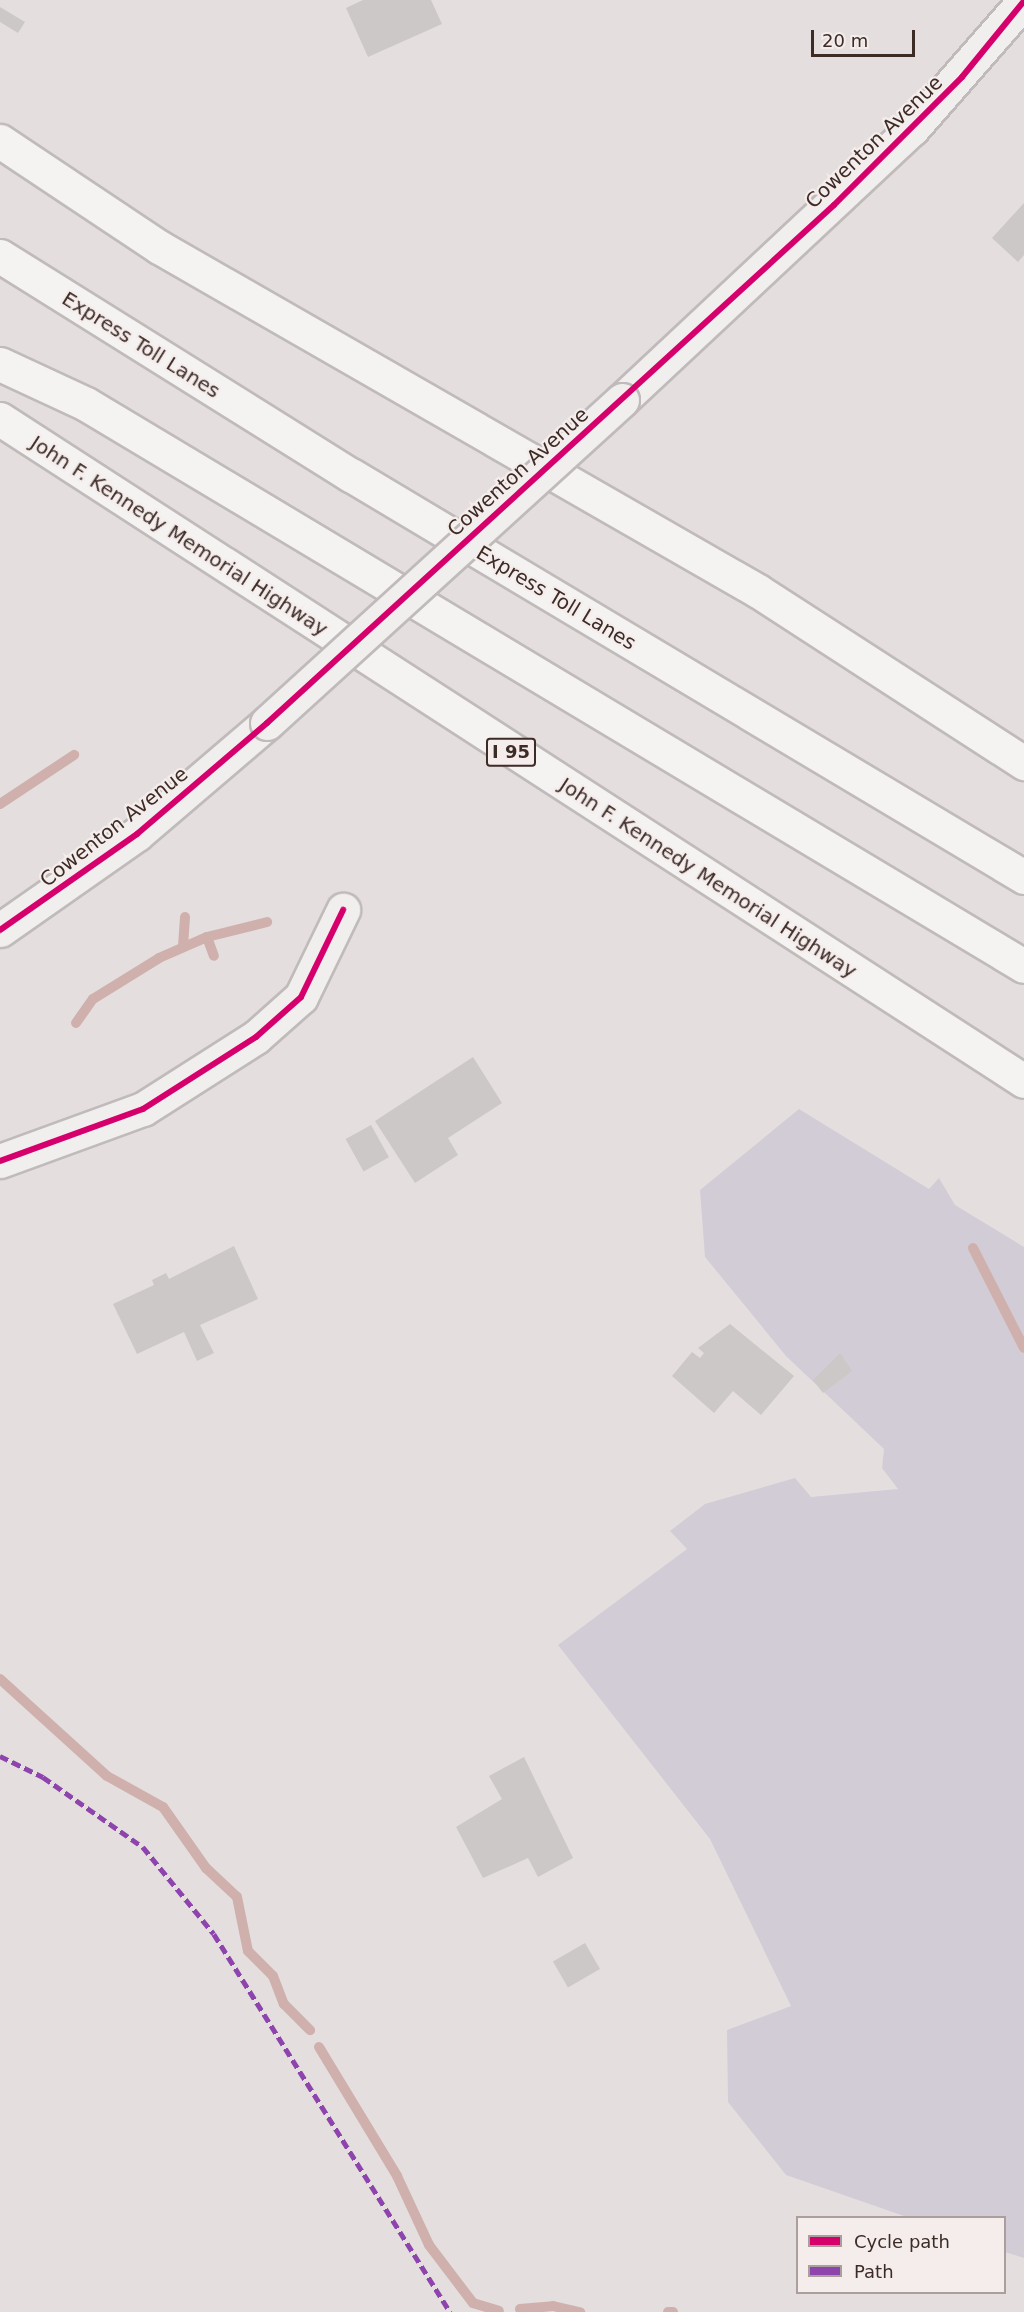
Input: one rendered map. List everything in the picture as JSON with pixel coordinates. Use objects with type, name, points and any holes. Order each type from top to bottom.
[{"type":"highway","points":[[0,141],[159,247],[758,591],[1024,763]]},
{"type":"highway","name":"Express Toll Lanes","points":[[0,256],[351,475],[1024,877]]},
{"type":"highway","points":[[0,364],[86,404],[1024,966]]},
{"type":"highway","name":"John F. Kennedy Memorial Highway","points":[[0,419],[1024,1081]]},
{"type":"street","name":"Cowenton Avenue","points":[[0,930],[128,841],[267,723],[622,400],[912,129],[1024,1]]},
{"type":"street","points":[[0,1161],[143,1109],[256,1037],[301,997],[343,910]]},
{"type":"shaded area","points":[[799,1109],[929,1189],[939,1178],[955,1205],[1024,1247],[1024,2258],[1006,2252],[1006,2216],[904,2216],[786,2175],[728,2102],[727,2030],[791,2006],[710,1839],[558,1645],[687,1549],[670,1531],[705,1504],[795,1478],[811,1497],[898,1489],[882,1468],[884,1449],[786,1356],[705,1257],[700,1190]]},
{"type":"building","points":[[363,0],[431,0],[442,24],[368,57],[346,8]]},
{"type":"building","points":[[0,7],[25,22],[18,33],[0,22]]},
{"type":"building","points":[[1024,203],[1024,255],[1018,262],[992,238]]},
{"type":"building","points":[[473,1057],[502,1103],[448,1138],[458,1155],[415,1183],[375,1121]]},
{"type":"building","points":[[371,1125],[389,1157],[364,1171],[346,1139]]},
{"type":"building","points":[[234,1246],[258,1299],[200,1325],[214,1353],[197,1361],[184,1332],[137,1354],[113,1304],[154,1285],[152,1280],[166,1273],[169,1279]]},
{"type":"building","points":[[730,1324],[794,1376],[761,1415],[733,1391],[714,1413],[672,1376],[692,1352],[700,1358],[704,1353],[698,1348]]},
{"type":"building","points":[[840,1353],[852,1371],[823,1393],[813,1380]]},
{"type":"building","points":[[524,1757],[573,1858],[538,1877],[528,1858],[483,1878],[456,1827],[502,1799],[489,1776]]},
{"type":"building","points":[[585,1943],[600,1969],[568,1987],[553,1962]]},
{"type":"waterway","points":[[0,804],[74,755]]},
{"type":"waterway","points":[[183,946],[185,917]]},
{"type":"waterway","points":[[76,1023],[93,999],[159,958],[207,937],[267,922]]},
{"type":"waterway","points":[[207,937],[214,956]]},
{"type":"waterway","points":[[973,1248],[1024,1348]]},
{"type":"waterway","points":[[0,1679],[107,1776],[163,1807],[206,1868],[237,1897],[248,1951],[273,1976],[284,2004],[310,2030]]},
{"type":"waterway","points":[[319,2047],[397,2176],[429,2245],[473,2303],[499,2311]]},
{"type":"waterway","points":[[520,2309],[553,2306],[580,2312]]},
{"type":"waterway","points":[[668,2312],[673,2312]]},
{"type":"marked path","points":[[0,1756],[43,1777],[143,1847],[214,1934],[450,2312]]},
{"type":"cycle path","points":[[0,930],[137,834],[267,723],[834,205],[962,77],[1024,1]]},
{"type":"cycle path","points":[[0,1161],[143,1109],[256,1037],[301,997],[343,910]]}]
